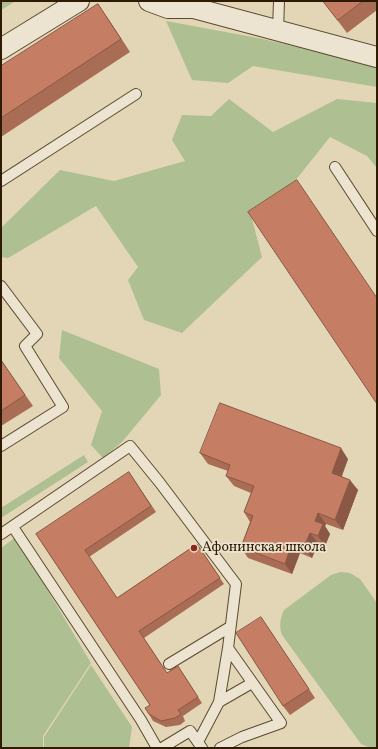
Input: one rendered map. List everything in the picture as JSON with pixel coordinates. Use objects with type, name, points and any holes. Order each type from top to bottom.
[{"type":"street","points":[[1,49],[79,1]]},
{"type":"street","points":[[149,1],[168,8],[194,8],[377,57]]},
{"type":"lane","points":[[278,31],[279,1]]},
{"type":"lane","points":[[1,181],[136,94]]},
{"type":"lane","points":[[335,167],[377,231]]},
{"type":"lane","points":[[1,286],[37,334],[25,346],[63,407],[1,446]]},
{"type":"lane","points":[[1,534],[130,446],[160,483],[236,584],[228,648],[219,702],[200,745]]},
{"type":"lane","points":[[13,526],[141,720],[157,748]]},
{"type":"lane","points":[[169,664],[230,627]]},
{"type":"lane","points":[[220,748],[242,737],[281,723],[228,648]]},
{"type":"lane","points":[[219,702],[252,683]]},
{"type":"lane","points":[[162,748],[190,731],[200,745]]},
{"type":"green space","points":[[1,1],[16,1],[1,10]]},
{"type":"green space","points":[[166,21],[258,38],[377,65],[377,87],[253,66],[228,83],[192,80]]},
{"type":"green space","points":[[229,99],[273,132],[337,99],[377,103],[377,168],[367,156],[330,137],[275,206],[252,219],[262,257],[182,333],[144,320],[128,280],[138,267],[96,206],[8,258],[1,257],[1,228],[60,170],[114,181],[185,161],[172,140],[182,115],[211,116]]},
{"type":"green space","points":[[62,330],[159,369],[161,395],[122,442],[103,458],[91,445],[102,411],[59,358]]},
{"type":"green space","points":[[84,455],[88,462],[1,518],[1,508]]},
{"type":"green space","points":[[16,537],[91,663],[43,736],[43,748],[1,748],[1,548]]},
{"type":"green space","points":[[340,572],[350,573],[360,579],[377,603],[376,748],[371,748],[361,744],[282,635],[280,629],[280,622],[284,610],[331,575]]},
{"type":"green space","points":[[91,665],[132,727],[129,748],[44,748],[44,737]]},
{"type":"building","points":[[323,1],[363,1],[338,20]]},
{"type":"building","points":[[98,4],[121,39],[1,118],[1,66]]},
{"type":"building","points":[[297,180],[377,298],[377,404],[248,212]]},
{"type":"building","points":[[1,360],[25,395],[1,411]]},
{"type":"building","points":[[220,403],[341,448],[332,473],[350,480],[335,520],[318,513],[315,521],[323,524],[318,536],[310,533],[304,547],[292,543],[285,564],[241,547],[253,516],[244,512],[254,486],[226,476],[230,465],[200,453]]},
{"type":"building","points":[[129,472],[151,506],[85,550],[117,598],[197,544],[220,578],[139,631],[167,673],[178,666],[198,697],[178,710],[181,714],[175,718],[161,721],[149,714],[145,708],[150,705],[36,534]]},
{"type":"building","points":[[261,617],[309,689],[283,706],[236,633]]},
{"type":"place","name":"Афонинская школа","points":[[194,548]]}]
